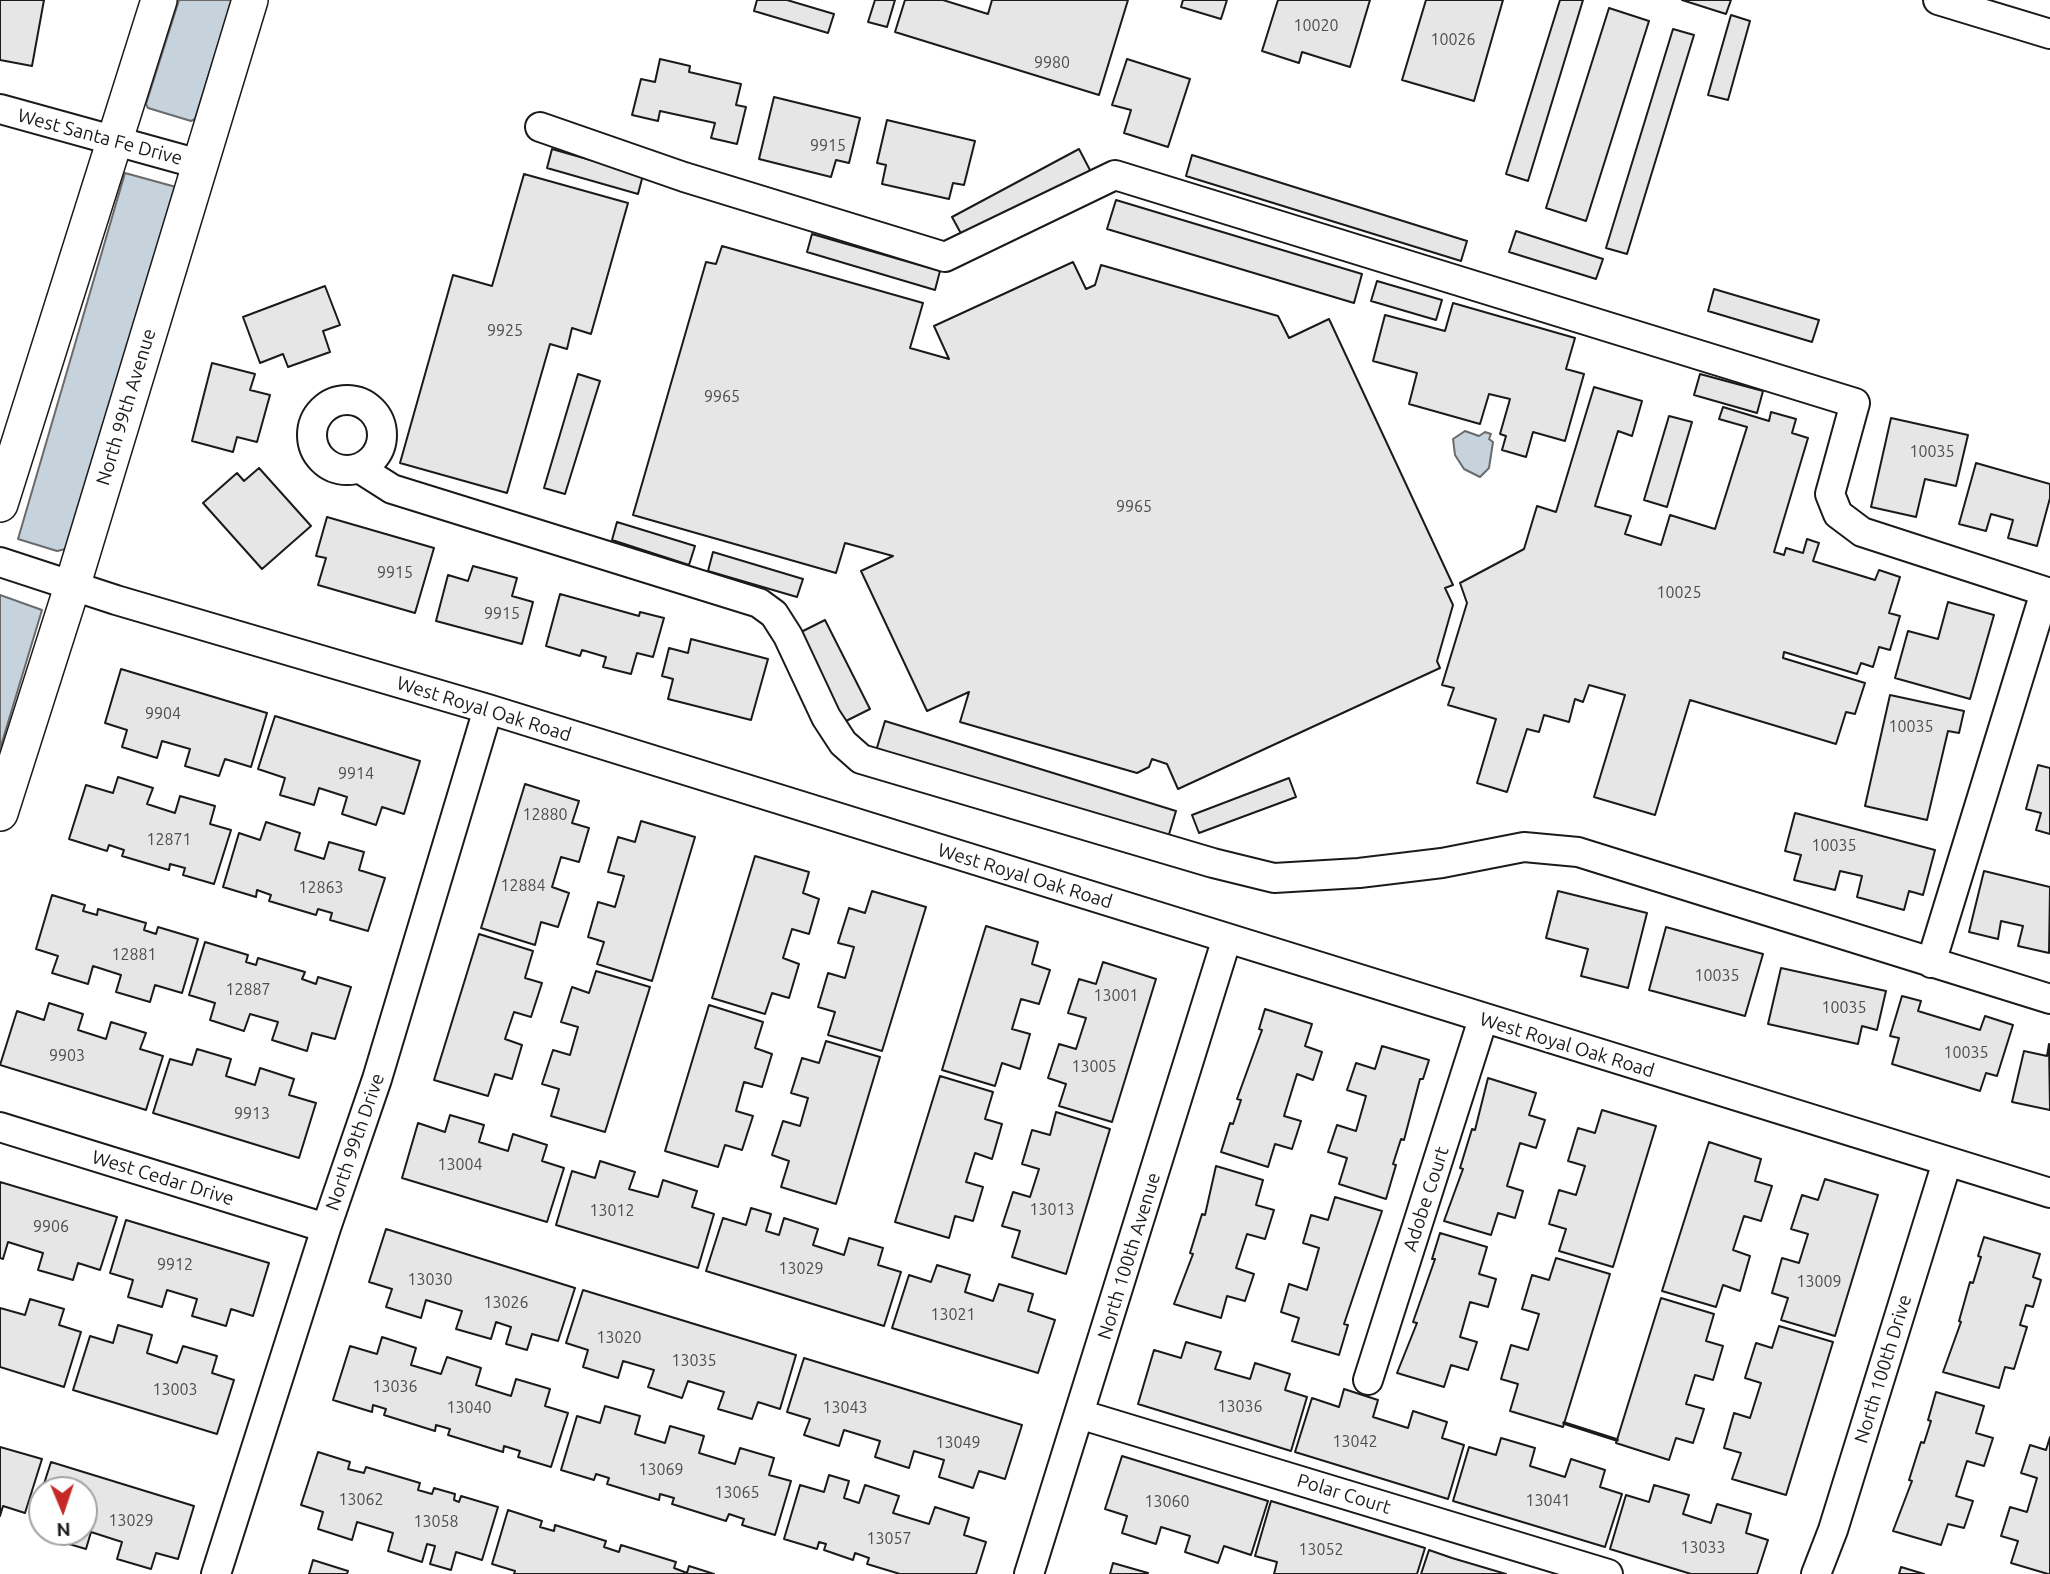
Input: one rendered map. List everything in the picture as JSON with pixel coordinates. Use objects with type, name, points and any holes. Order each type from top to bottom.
[{"type":"main road","points":[[0,504],[159,0]]},
{"type":"main road","name":"North 99th Avenue","points":[[0,813],[72,587],[250,0]]},
{"type":"street","points":[[1938,0],[2050,34]]},
{"type":"street","name":"West Santa Fe Drive","points":[[0,109],[199,164]]},
{"type":"street","points":[[540,127],[684,177],[945,257],[1115,175],[1856,403],[1830,494],[1838,514],[1862,532],[2048,592],[1931,963]]},
{"type":"street","points":[[359,468],[392,489],[759,603],[774,614],[788,636],[826,717],[843,743],[861,759],[1213,863],[1274,878],[1428,864],[1524,848],[1578,852],[2050,999]]},
{"type":"street","name":"West Royal Oak Road","points":[[0,562],[72,587],[488,709],[2050,1193]]},
{"type":"street","name":"North 99th Drive","points":[[216,1574],[326,1228],[377,1079],[488,709]]},
{"type":"street","name":"North 100th Avenue","points":[[1029,1574],[1227,938]]},
{"type":"street","name":"Adobe Court","points":[[1368,1380],[1483,1019]]},
{"type":"street","name":"West Cedar Drive","points":[[0,1127],[326,1228]]},
{"type":"street","name":"North 100th Drive","points":[[1816,1574],[1837,1517],[1947,1162]]},
{"type":"street","name":"Polar Court","points":[[1079,1414],[1608,1574]]},
{"type":"shaded area","points":[[179,0],[232,0],[195,119],[191,121],[148,108],[146,104]]},
{"type":"shaded area","points":[[125,173],[176,187],[66,549],[57,551],[18,539]]},
{"type":"shaded area","points":[[1465,431],[1479,436],[1485,432],[1491,434],[1489,439],[1493,442],[1489,468],[1480,477],[1464,469],[1455,455],[1453,439]]},
{"type":"shaded area","points":[[0,595],[42,610],[0,749]]},
{"type":"building","points":[[0,0],[44,0],[32,66],[0,60]]},
{"type":"building","points":[[757,0],[787,0],[834,14],[828,33],[754,11]]},
{"type":"building","points":[[875,0],[895,0],[887,27],[868,22]]},
{"type":"building","points":[[905,0],[943,0],[988,14],[992,0],[1128,0],[1099,95],[895,32]]},
{"type":"building","points":[[1183,0],[1227,0],[1221,19],[1181,7]]},
{"type":"building","points":[[1278,0],[1370,0],[1350,67],[1302,52],[1299,63],[1262,51]]},
{"type":"building","points":[[1426,0],[1503,0],[1474,101],[1402,80]]},
{"type":"building","points":[[1560,0],[1583,0],[1528,181],[1506,174]]},
{"type":"building","points":[[1682,0],[1731,0],[1726,14]]},
{"type":"building","points":[[1609,8],[1649,21],[1586,221],[1546,208]]},
{"type":"building","points":[[1731,15],[1750,21],[1728,100],[1708,95]]},
{"type":"building","points":[[1673,29],[1694,35],[1627,254],[1606,248]]},
{"type":"building","points":[[660,59],[690,66],[689,72],[741,84],[736,105],[746,107],[737,144],[711,138],[715,123],[660,111],[658,121],[632,115],[641,79],[655,82]]},
{"type":"building","points":[[1127,59],[1190,79],[1168,147],[1124,133],[1131,110],[1112,105]]},
{"type":"building","points":[[774,97],[860,118],[849,163],[836,160],[831,177],[759,159]]},
{"type":"building","points":[[887,120],[975,141],[964,185],[953,183],[949,199],[882,184],[886,165],[877,163]]},
{"type":"building","points":[[552,149],[643,175],[638,194],[547,168]]},
{"type":"building","points":[[1079,149],[1091,172],[964,239],[952,217]]},
{"type":"building","points":[[1192,155],[1467,241],[1461,261],[1186,176]]},
{"type":"building","points":[[524,174],[628,203],[591,334],[572,328],[567,349],[550,344],[507,493],[400,463],[453,275],[492,286]]},
{"type":"building","points":[[1116,200],[1362,274],[1354,303],[1107,229]]},
{"type":"building","points":[[1516,231],[1603,259],[1596,279],[1509,252]]},
{"type":"building","points":[[812,234],[940,271],[935,290],[807,252]]},
{"type":"building","points":[[722,246],[923,303],[910,348],[949,359],[934,326],[1073,262],[1086,289],[1095,285],[1101,265],[1278,316],[1289,338],[1329,319],[1453,585],[1445,588],[1453,605],[1437,661],[1440,668],[1178,789],[1167,764],[1152,759],[1149,767],[1137,773],[960,722],[969,692],[927,711],[861,571],[893,556],[845,543],[836,573],[633,515],[706,262],[716,264]]},
{"type":"building","points":[[1377,281],[1442,300],[1436,320],[1371,301]]},
{"type":"building","points":[[325,286],[340,325],[323,331],[330,352],[288,367],[283,354],[260,363],[243,317]]},
{"type":"building","points":[[1714,289],[1819,320],[1812,342],[1708,311]]},
{"type":"building","points":[[1453,303],[1575,338],[1566,369],[1584,374],[1565,441],[1533,432],[1526,457],[1502,450],[1506,436],[1500,434],[1510,399],[1489,394],[1480,424],[1409,404],[1417,373],[1373,361],[1385,315],[1445,331]]},
{"type":"building","points":[[212,363],[255,374],[250,390],[270,395],[257,442],[237,437],[233,452],[192,441]]},
{"type":"building","points":[[578,374],[600,381],[565,494],[544,488]]},
{"type":"building","points":[[1700,374],[1763,391],[1757,413],[1694,395]]},
{"type":"building","points":[[1594,387],[1642,401],[1632,436],[1618,431],[1595,506],[1631,516],[1625,534],[1661,545],[1670,515],[1715,529],[1747,427],[1719,419],[1723,407],[1769,421],[1771,412],[1796,419],[1792,433],[1808,438],[1774,552],[1784,555],[1786,548],[1803,553],[1807,539],[1819,543],[1813,561],[1875,580],[1879,570],[1900,577],[1889,613],[1900,616],[1890,650],[1879,647],[1873,667],[1861,663],[1857,674],[1784,652],[1783,658],[1865,683],[1855,714],[1846,712],[1836,744],[1690,700],[1655,815],[1594,797],[1625,695],[1589,685],[1583,702],[1575,699],[1569,722],[1544,715],[1539,732],[1527,729],[1507,792],[1477,783],[1496,719],[1448,705],[1454,688],[1442,685],[1467,603],[1460,583],[1524,549],[1537,506],[1556,512]]},
{"type":"building","points":[[1669,416],[1692,422],[1667,507],[1644,500]]},
{"type":"building","points":[[1891,418],[1968,435],[1956,486],[1925,479],[1916,517],[1871,507]]},
{"type":"building","points":[[1976,463],[2050,484],[2050,498],[2037,546],[2008,538],[2013,520],[1991,514],[1986,531],[1959,524]]},
{"type":"building","points":[[259,468],[311,526],[262,569],[203,503],[237,473],[244,481]]},
{"type":"building","points":[[327,517],[434,548],[415,613],[318,585],[326,558],[316,556]]},
{"type":"building","points":[[617,522],[695,546],[689,565],[612,540]]},
{"type":"building","points":[[713,552],[803,579],[797,597],[708,571]]},
{"type":"building","points":[[473,566],[517,578],[512,596],[533,602],[522,644],[436,621],[448,575],[468,581]]},
{"type":"building","points":[[560,594],[639,616],[640,612],[664,618],[653,657],[637,653],[631,674],[603,667],[606,657],[582,650],[580,656],[546,646]]},
{"type":"building","points":[[1948,602],[1994,615],[1970,699],[1895,678],[1908,631],[1938,639]]},
{"type":"building","points":[[825,620],[870,709],[842,723],[797,634]]},
{"type":"building","points":[[691,639],[768,659],[751,720],[668,699],[673,679],[662,676],[669,648],[688,653]]},
{"type":"building","points":[[121,669],[267,713],[251,767],[225,759],[219,776],[185,766],[190,749],[162,741],[157,758],[122,747],[127,730],[105,723]]},
{"type":"building","points":[[1890,695],[1964,711],[1959,733],[1948,731],[1927,820],[1865,806]]},
{"type":"building","points":[[275,716],[420,761],[404,814],[382,807],[376,825],[342,814],[347,797],[319,788],[314,805],[280,795],[285,778],[258,769]]},
{"type":"building","points":[[885,721],[1176,811],[1167,841],[876,751]]},
{"type":"building","points":[[2038,765],[2050,768],[2050,834],[2036,830],[2041,813],[2026,809]]},
{"type":"building","points":[[118,777],[153,788],[147,804],[175,813],[180,796],[215,806],[210,824],[231,830],[214,884],[183,875],[185,868],[170,864],[169,870],[122,856],[124,850],[109,845],[107,851],[69,839],[86,785],[113,793]]},
{"type":"building","points":[[1289,778],[1296,797],[1199,833],[1192,815]]},
{"type":"building","points":[[525,784],[579,801],[572,823],[589,828],[579,862],[561,857],[552,887],[569,893],[558,927],[541,922],[535,945],[481,928]]},
{"type":"building","points":[[1795,813],[1935,850],[1923,895],[1909,891],[1904,910],[1857,897],[1862,876],[1840,871],[1835,890],[1794,880],[1801,855],[1785,851]]},
{"type":"building","points":[[641,821],[695,837],[652,981],[597,964],[604,942],[588,937],[598,902],[615,907],[624,876],[608,872],[618,837],[635,842]]},
{"type":"building","points":[[266,822],[300,833],[295,850],[324,859],[329,842],[364,852],[359,870],[385,878],[368,931],[330,920],[332,913],[318,909],[316,915],[269,901],[271,895],[257,890],[256,897],[223,887],[239,833],[260,840]]},
{"type":"building","points":[[755,856],[809,872],[803,893],[819,899],[809,934],[792,929],[783,958],[799,964],[789,998],[772,993],[765,1014],[712,998]]},
{"type":"building","points":[[1984,871],[2050,887],[2049,953],[2018,946],[2023,926],[2001,921],[1998,939],[1969,932]]},
{"type":"building","points":[[872,891],[926,907],[882,1051],[828,1035],[835,1012],[818,1007],[828,973],[845,978],[854,947],[838,943],[849,908],[865,913]]},
{"type":"building","points":[[1558,891],[1647,913],[1628,988],[1581,976],[1588,949],[1546,938]]},
{"type":"building","points":[[52,895],[85,905],[83,911],[97,915],[98,909],[146,923],[144,930],[156,934],[158,927],[198,939],[182,993],[155,985],[150,1002],[116,992],[121,975],[93,966],[88,984],[52,973],[58,956],[36,949]]},
{"type":"building","points":[[986,926],[1038,942],[1032,964],[1050,970],[1039,1004],[1021,999],[1012,1029],[1030,1034],[1020,1069],[1002,1063],[995,1086],[942,1070]]},
{"type":"building","points":[[1666,927],[1763,954],[1745,1016],[1649,990]]},
{"type":"building","points":[[479,934],[533,951],[525,978],[542,983],[531,1017],[514,1012],[505,1039],[522,1045],[512,1079],[495,1074],[488,1096],[434,1080]]},
{"type":"building","points":[[205,942],[248,955],[246,962],[256,965],[258,958],[305,972],[302,979],[316,984],[318,977],[351,987],[335,1039],[312,1033],[307,1051],[272,1040],[278,1022],[250,1014],[244,1031],[210,1020],[215,1003],[189,995]]},
{"type":"building","points":[[1103,962],[1156,979],[1112,1122],[1059,1106],[1066,1084],[1048,1078],[1059,1044],[1076,1049],[1086,1018],[1068,1013],[1079,979],[1096,984]]},
{"type":"building","points":[[1781,968],[1886,991],[1877,1030],[1862,1026],[1858,1044],[1768,1024]]},
{"type":"building","points":[[596,971],[650,987],[605,1132],[551,1116],[559,1089],[542,1084],[553,1050],[570,1055],[578,1027],[561,1022],[572,987],[589,993]]},
{"type":"building","points":[[1902,996],[1921,1001],[1918,1011],[1980,1030],[1985,1016],[2013,1025],[1997,1076],[1986,1073],[1980,1091],[1892,1064],[1899,1038],[1890,1036]]},
{"type":"building","points":[[49,1003],[83,1014],[78,1030],[106,1039],[111,1022],[146,1033],[140,1049],[163,1056],[146,1110],[0,1065],[17,1011],[44,1020]]},
{"type":"building","points":[[709,1005],[763,1022],[755,1048],[772,1054],[762,1087],[744,1082],[736,1111],[753,1116],[742,1150],[725,1145],[718,1167],[665,1151]]},
{"type":"building","points":[[1265,1009],[1312,1024],[1305,1046],[1322,1052],[1313,1080],[1297,1074],[1284,1116],[1301,1121],[1292,1149],[1275,1144],[1268,1167],[1221,1152],[1241,1100],[1237,1099],[1262,1030],[1259,1029]]},
{"type":"building","points":[[826,1041],[880,1057],[836,1204],[781,1187],[789,1161],[772,1155],[783,1121],[800,1126],[808,1098],[791,1093],[802,1058],[819,1063]]},
{"type":"building","points":[[2049,1044],[2050,1110],[2012,1102],[2024,1051],[2047,1056]]},
{"type":"building","points":[[1382,1046],[1429,1060],[1423,1079],[1420,1079],[1404,1140],[1401,1139],[1393,1164],[1396,1165],[1386,1199],[1339,1184],[1347,1158],[1328,1152],[1337,1125],[1356,1131],[1366,1096],[1347,1090],[1356,1063],[1375,1069]]},
{"type":"building","points":[[197,1049],[231,1059],[226,1076],[255,1085],[260,1068],[294,1079],[289,1095],[316,1103],[299,1158],[153,1113],[170,1059],[192,1065]]},
{"type":"building","points":[[940,1076],[993,1092],[985,1119],[1002,1124],[992,1159],[975,1153],[966,1182],[983,1187],[973,1221],[955,1216],[949,1238],[895,1222]]},
{"type":"building","points":[[1488,1078],[1536,1093],[1529,1115],[1545,1120],[1536,1148],[1520,1143],[1507,1186],[1523,1191],[1515,1218],[1498,1213],[1491,1235],[1444,1221],[1463,1169],[1460,1168],[1472,1129],[1475,1130]]},
{"type":"building","points":[[1602,1110],[1656,1126],[1613,1267],[1559,1251],[1566,1229],[1549,1224],[1559,1190],[1576,1195],[1585,1166],[1568,1161],[1578,1128],[1595,1133]]},
{"type":"building","points":[[1056,1112],[1110,1129],[1066,1274],[1012,1257],[1020,1231],[1002,1226],[1013,1192],[1030,1197],[1039,1169],[1022,1164],[1032,1130],[1050,1135]]},
{"type":"building","points":[[450,1115],[484,1125],[479,1142],[508,1151],[513,1134],[547,1145],[542,1161],[564,1168],[547,1222],[402,1178],[418,1123],[445,1132]]},
{"type":"building","points":[[1709,1142],[1761,1159],[1755,1181],[1772,1186],[1761,1221],[1744,1216],[1733,1250],[1750,1256],[1740,1291],[1723,1285],[1716,1307],[1662,1291]]},
{"type":"building","points":[[600,1161],[635,1172],[629,1189],[658,1197],[663,1180],[697,1191],[692,1207],[714,1214],[698,1268],[556,1225],[572,1171],[595,1178]]},
{"type":"building","points":[[1216,1166],[1263,1180],[1256,1205],[1274,1210],[1265,1239],[1247,1234],[1236,1268],[1254,1274],[1245,1301],[1227,1296],[1221,1318],[1174,1304],[1193,1254],[1190,1253],[1202,1214],[1205,1215]]},
{"type":"building","points":[[1825,1179],[1878,1195],[1835,1336],[1781,1320],[1788,1298],[1772,1293],[1782,1258],[1799,1263],[1808,1234],[1791,1229],[1802,1195],[1818,1200]]},
{"type":"building","points":[[0,1182],[117,1217],[100,1270],[78,1263],[73,1280],[38,1270],[43,1253],[8,1242],[3,1259],[0,1258]]},
{"type":"building","points":[[1335,1197],[1382,1211],[1344,1324],[1348,1325],[1339,1355],[1292,1341],[1299,1318],[1281,1312],[1289,1284],[1307,1290],[1319,1248],[1303,1243],[1311,1215],[1328,1220]]},
{"type":"building","points":[[751,1208],[771,1214],[766,1231],[779,1235],[784,1218],[818,1229],[813,1245],[844,1255],[849,1238],[883,1248],[878,1265],[901,1272],[884,1326],[706,1271],[723,1218],[746,1225]]},
{"type":"building","points":[[126,1220],[269,1263],[253,1316],[231,1309],[226,1326],[192,1316],[197,1299],[167,1290],[162,1307],[128,1297],[133,1280],[110,1273]]},
{"type":"building","points":[[386,1229],[575,1288],[558,1341],[532,1334],[527,1350],[506,1344],[511,1327],[496,1322],[491,1339],[456,1329],[462,1311],[426,1300],[421,1318],[386,1307],[392,1289],[369,1282]]},
{"type":"building","points":[[1440,1233],[1487,1247],[1479,1274],[1496,1279],[1488,1307],[1470,1302],[1460,1337],[1477,1342],[1468,1370],[1451,1365],[1444,1387],[1397,1373],[1417,1323],[1413,1322],[1435,1259],[1432,1259]]},
{"type":"building","points":[[1984,1237],[2040,1254],[2033,1277],[2041,1280],[2033,1307],[2026,1305],[2020,1325],[2027,1327],[2014,1369],[2005,1367],[1999,1388],[1943,1372],[1961,1322],[1959,1321],[1970,1282],[1973,1283],[1981,1257],[1978,1256]]},
{"type":"building","points":[[1556,1258],[1610,1274],[1563,1427],[1510,1411],[1518,1384],[1501,1379],[1511,1345],[1528,1350],[1539,1314],[1522,1309],[1532,1275],[1549,1280]]},
{"type":"building","points":[[937,1265],[970,1275],[965,1292],[993,1301],[999,1284],[1033,1294],[1028,1311],[1055,1320],[1038,1373],[892,1328],[909,1275],[931,1282]]},
{"type":"building","points":[[583,1290],[796,1355],[780,1409],[758,1402],[752,1419],[718,1409],[724,1392],[688,1381],[682,1398],[648,1387],[654,1370],[623,1361],[618,1378],[583,1367],[588,1350],[566,1343]]},
{"type":"building","points":[[1661,1298],[1714,1314],[1706,1341],[1723,1346],[1713,1380],[1695,1375],[1686,1404],[1704,1409],[1693,1443],[1676,1438],[1669,1460],[1616,1443]]},
{"type":"building","points":[[30,1299],[64,1309],[59,1325],[81,1332],[64,1387],[0,1367],[0,1308],[25,1315]]},
{"type":"building","points":[[118,1325],[152,1335],[147,1353],[177,1363],[183,1346],[217,1356],[212,1373],[234,1380],[217,1434],[73,1390],[90,1336],[113,1343]]},
{"type":"building","points":[[1779,1326],[1833,1342],[1786,1495],[1732,1479],[1741,1453],[1724,1448],[1734,1413],[1750,1418],[1761,1383],[1745,1378],[1756,1343],[1772,1348]]},
{"type":"building","points":[[382,1337],[416,1348],[411,1365],[441,1374],[447,1357],[481,1368],[476,1385],[511,1396],[516,1379],[550,1389],[545,1406],[568,1413],[551,1467],[518,1457],[520,1451],[504,1446],[503,1452],[448,1435],[450,1429],[436,1425],[435,1431],[384,1415],[386,1409],[373,1405],[372,1412],[333,1400],[350,1346],[377,1354]]},
{"type":"building","points":[[1186,1342],[1221,1352],[1215,1369],[1250,1379],[1255,1363],[1290,1374],[1285,1390],[1307,1397],[1291,1451],[1138,1404],[1154,1350],[1181,1358]]},
{"type":"building","points":[[804,1358],[1022,1425],[1005,1479],[979,1471],[973,1488],[939,1477],[944,1460],[914,1451],[909,1468],[875,1457],[880,1441],[844,1430],[839,1446],[804,1435],[810,1419],[787,1412]]},
{"type":"building","points":[[1344,1389],[1378,1400],[1373,1417],[1408,1428],[1413,1411],[1447,1422],[1442,1438],[1464,1445],[1448,1499],[1295,1452],[1312,1398],[1339,1407]]},
{"type":"building","points":[[1936,1392],[1984,1406],[1976,1433],[1993,1438],[1984,1466],[1967,1461],[1956,1496],[1973,1501],[1964,1528],[1948,1524],[1941,1545],[1893,1531],[1912,1481],[1909,1480],[1921,1442],[1924,1443],[1931,1421],[1928,1420]]},
{"type":"building","points":[[605,1406],[640,1416],[635,1434],[665,1443],[670,1426],[704,1436],[699,1453],[735,1464],[740,1448],[774,1458],[769,1475],[791,1481],[775,1535],[742,1525],[744,1519],[729,1514],[726,1521],[672,1504],[674,1498],[660,1494],[659,1500],[607,1484],[609,1478],[596,1474],[594,1480],[561,1470],[577,1416],[600,1423]]},
{"type":"building","points":[[2050,1437],[2048,1574],[2011,1563],[2018,1541],[2001,1536],[2010,1507],[2027,1512],[2037,1478],[2021,1473],[2030,1445],[2046,1450]]},
{"type":"building","points":[[1501,1438],[1535,1448],[1530,1466],[1565,1477],[1571,1459],[1605,1470],[1600,1487],[1622,1494],[1605,1547],[1453,1501],[1469,1447],[1496,1455]]},
{"type":"building","points":[[0,1447],[42,1459],[37,1476],[28,1476],[28,1503],[25,1513],[3,1506],[0,1516]]},
{"type":"building","points":[[318,1452],[350,1462],[348,1469],[364,1473],[366,1467],[420,1483],[418,1490],[432,1494],[434,1488],[455,1494],[454,1500],[459,1502],[461,1496],[498,1507],[482,1560],[456,1552],[451,1570],[430,1564],[435,1546],[427,1544],[422,1562],[388,1551],[393,1533],[357,1522],[352,1540],[318,1529],[323,1512],[301,1505]]},
{"type":"building","points":[[1122,1456],[1268,1501],[1251,1555],[1224,1546],[1218,1563],[1185,1552],[1190,1536],[1161,1527],[1156,1544],[1122,1533],[1127,1516],[1105,1509]]},
{"type":"building","points":[[51,1462],[96,1476],[46,1476]]},
{"type":"building","points":[[829,1475],[849,1481],[844,1498],[859,1503],[865,1485],[899,1496],[893,1513],[929,1524],[935,1507],[969,1518],[964,1535],[986,1542],[976,1574],[900,1574],[867,1564],[869,1558],[855,1553],[853,1560],[824,1550],[826,1544],[819,1542],[817,1549],[784,1539],[800,1485],[824,1492]]},
{"type":"building","points":[[98,1476],[194,1506],[178,1559],[156,1553],[151,1569],[117,1559],[122,1542],[98,1534]]},
{"type":"building","points":[[1654,1485],[1689,1495],[1683,1514],[1711,1523],[1717,1504],[1751,1514],[1746,1533],[1768,1540],[1757,1574],[1691,1574],[1610,1549],[1626,1495],[1649,1502]]},
{"type":"building","points":[[1271,1501],[1425,1548],[1417,1574],[1274,1574],[1277,1562],[1255,1556]]},
{"type":"building","points":[[508,1510],[542,1521],[540,1527],[554,1531],[555,1525],[606,1541],[604,1547],[619,1552],[621,1545],[676,1562],[674,1568],[687,1573],[689,1566],[714,1574],[514,1574],[515,1571],[492,1564]]},
{"type":"building","points":[[1429,1550],[1452,1558],[1506,1574],[1421,1574]]},
{"type":"building","points":[[313,1560],[348,1571],[347,1574],[309,1574]]},
{"type":"building","points":[[1113,1563],[1148,1573],[1110,1574]]},
{"type":"building","points":[[1901,1567],[1924,1574],[1899,1574]]},
{"type":"wall","points":[[1564,1423],[1617,1440]]}]
